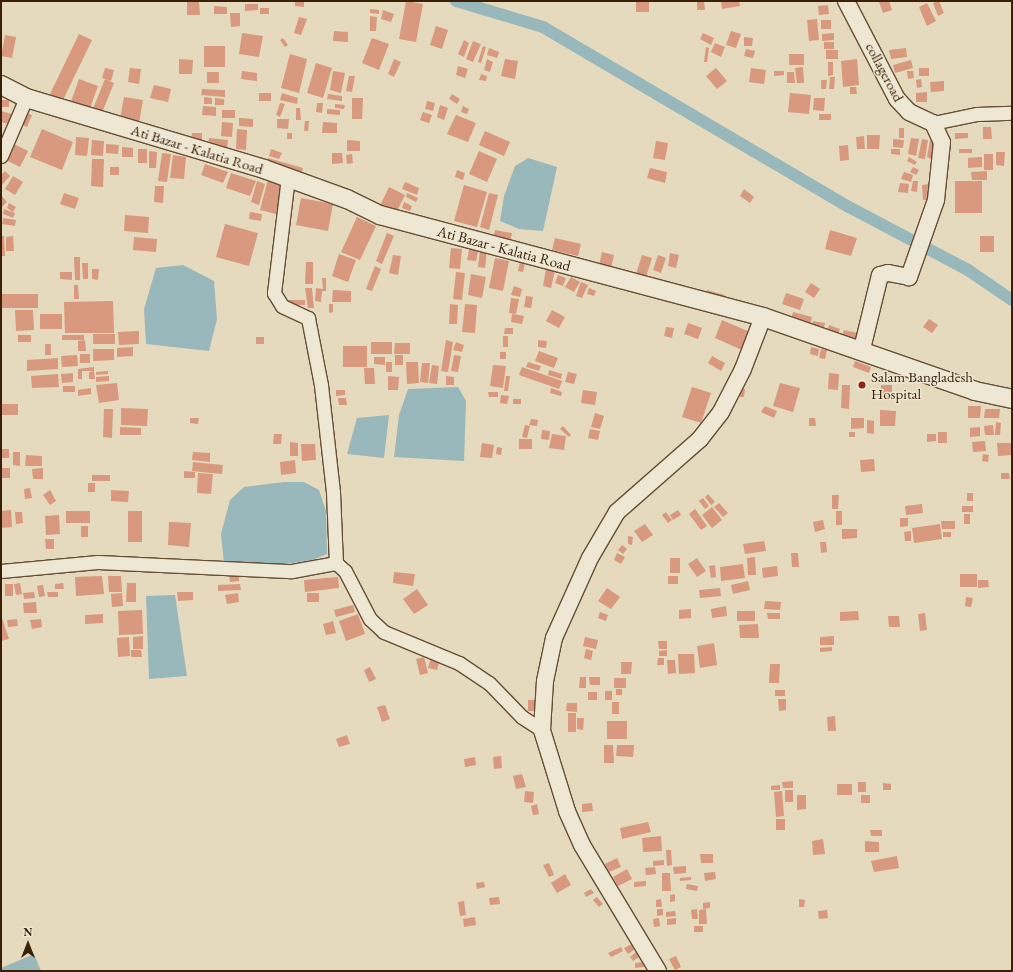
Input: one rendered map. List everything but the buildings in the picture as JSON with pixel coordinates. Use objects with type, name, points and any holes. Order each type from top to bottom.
[{"type":"main road","name":"Ati Bazar - Kalatia Road","points":[[1,85],[26,98],[288,177],[380,215],[763,317],[862,349],[975,391],[1012,399]]},
{"type":"street","name":"collageroad","points":[[846,1],[897,99],[909,112],[933,123]]},
{"type":"street","points":[[1,156],[26,98]]},
{"type":"street","points":[[862,349],[877,280],[888,273],[907,278],[936,200],[942,142],[933,123],[977,114],[1012,113]]},
{"type":"street","points":[[288,177],[274,293],[282,306],[308,318],[322,393],[333,492],[336,563],[345,571],[370,618],[384,632],[459,663],[489,683],[522,717],[542,730]]},
{"type":"street","points":[[658,971],[582,845],[542,730],[545,681],[554,638],[590,558],[617,512],[700,439],[721,412],[743,369],[763,317]]},
{"type":"street","points":[[1,571],[24,566],[98,562],[292,571],[336,563]]},
{"type":"water","points":[[528,158],[557,167],[543,231],[519,229],[500,221],[504,196],[515,166]]},
{"type":"water","points":[[183,265],[214,281],[217,319],[209,351],[146,344],[144,309],[156,268]]},
{"type":"water","points":[[458,387],[466,401],[464,461],[394,457],[399,415],[408,389]]},
{"type":"water","points":[[389,415],[384,458],[347,454],[357,418]]},
{"type":"water","points":[[284,482],[304,482],[319,490],[326,511],[327,554],[313,560],[271,566],[224,563],[221,534],[230,500],[244,487]]},
{"type":"water","points":[[175,595],[187,676],[149,679],[146,596]]},
{"type":"water","points":[[34,954],[41,971],[1,971],[1,968]]},
{"type":"waterway","points":[[456,1],[543,27],[849,207],[968,270],[1012,300]]},
{"type":"place","name":"Salam Bangladesh Hospital","points":[[862,385]]}]
